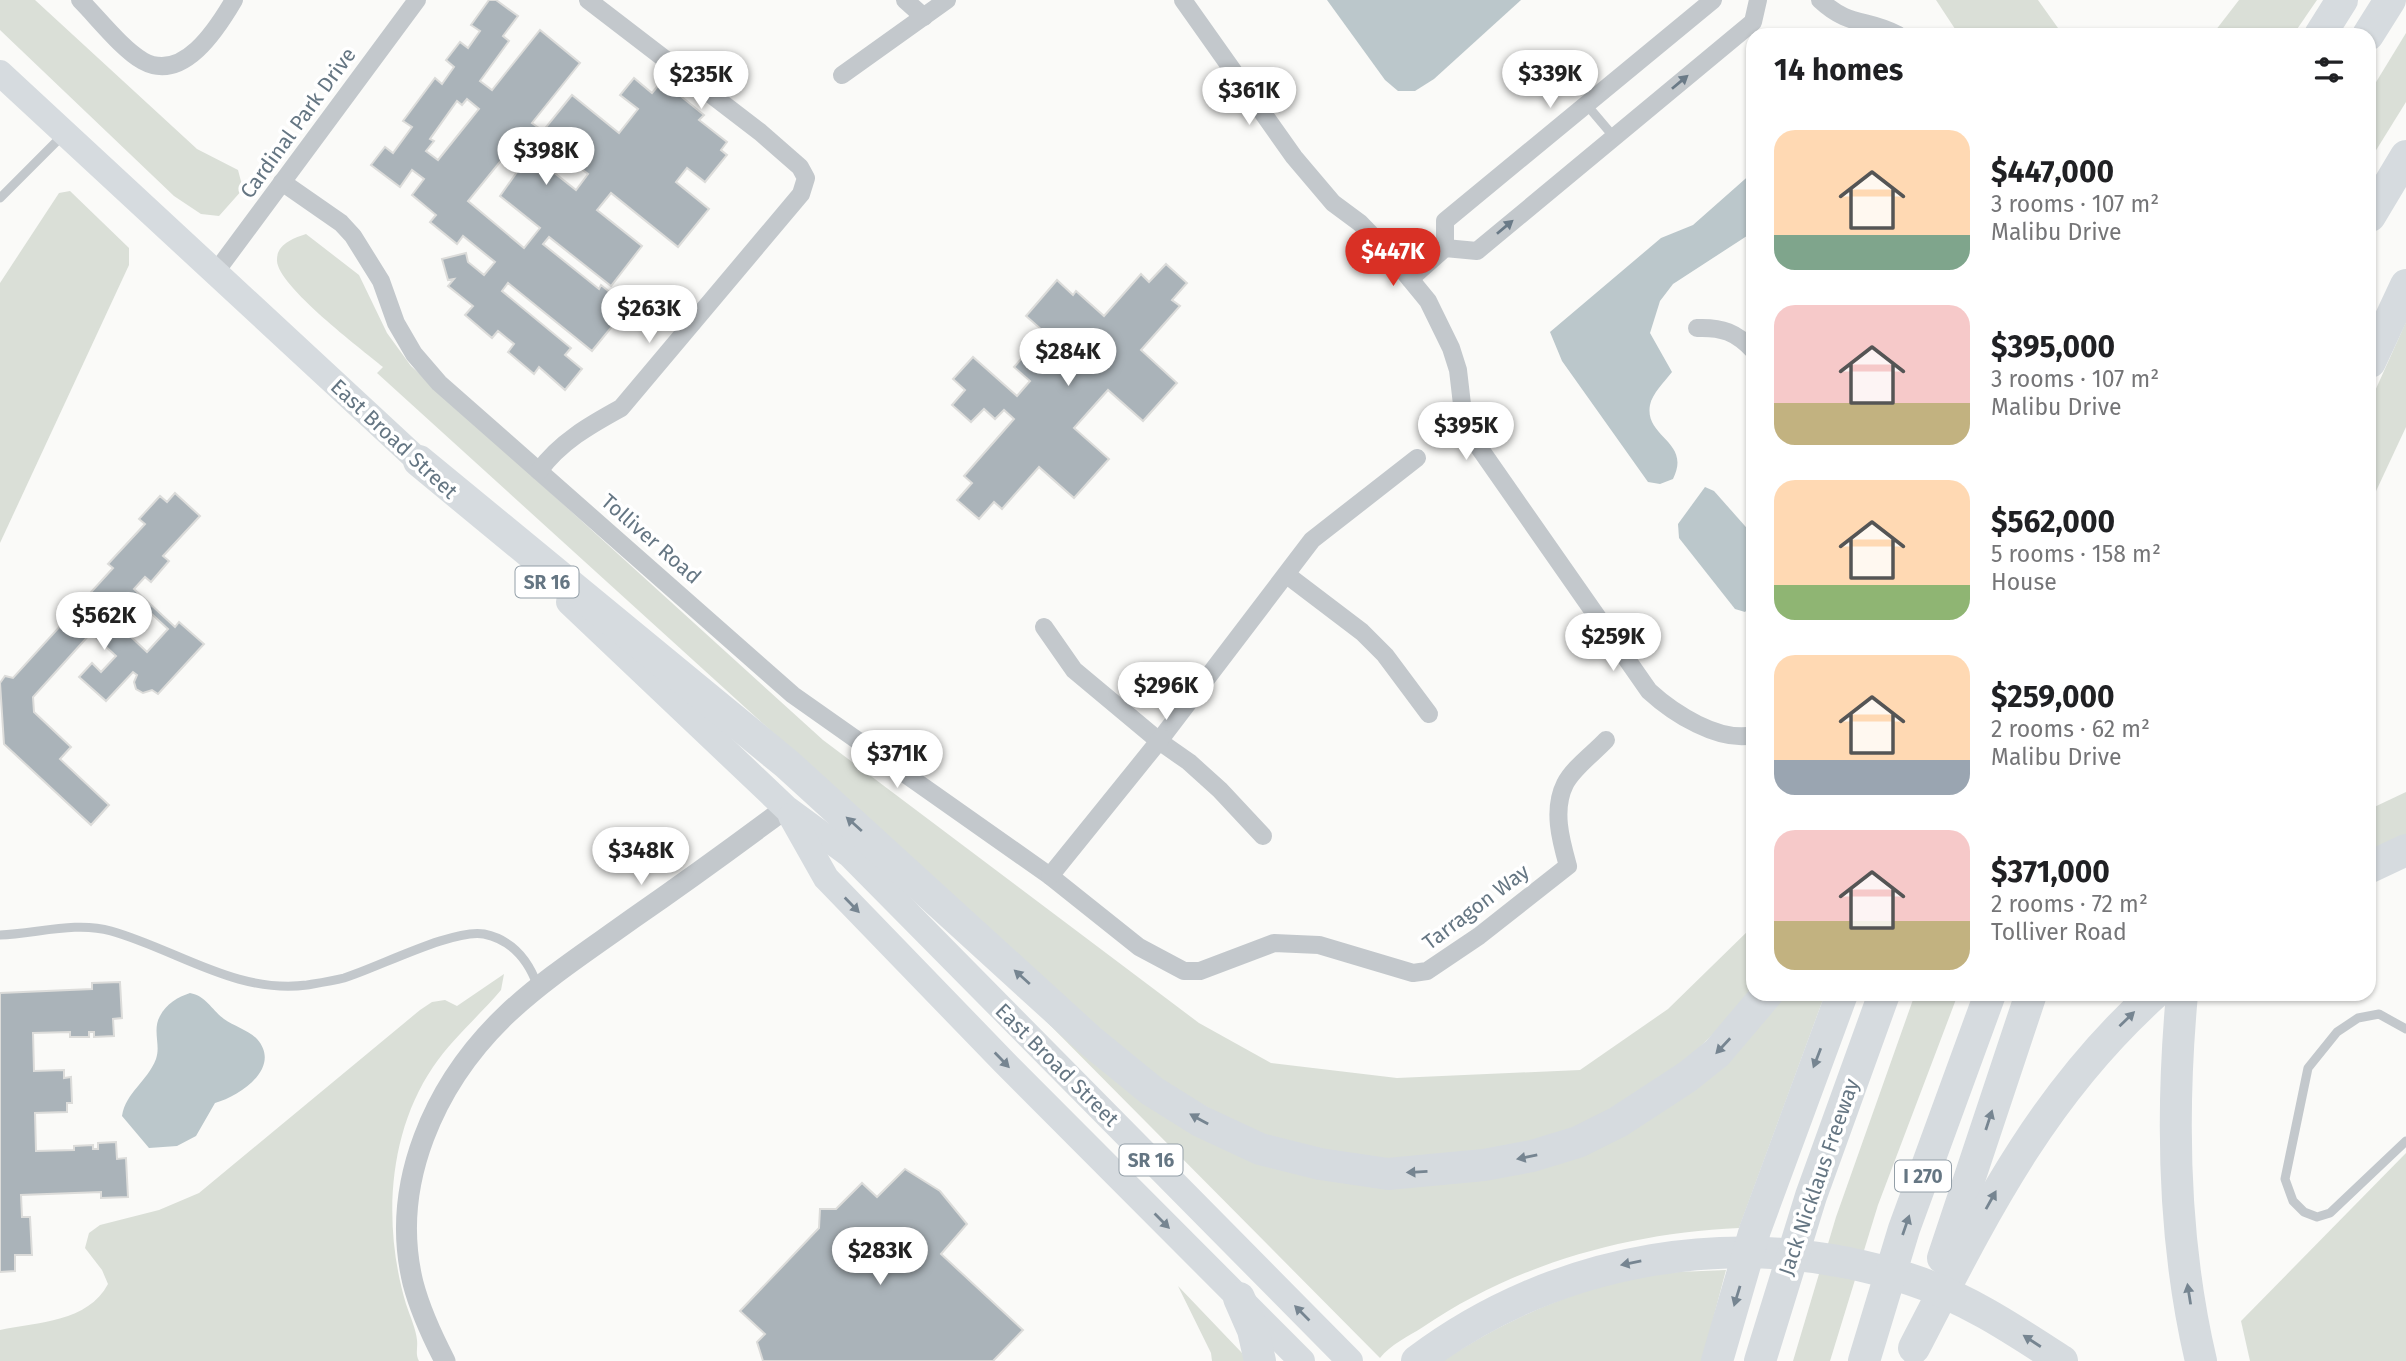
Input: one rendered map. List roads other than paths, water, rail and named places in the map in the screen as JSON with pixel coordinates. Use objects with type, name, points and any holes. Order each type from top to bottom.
[{"type":"highway","points":[[2325,28],[2343,0]]},
{"type":"highway","points":[[2372,28],[2390,0]]},
{"type":"highway","points":[[2376,206],[2406,156]]},
{"type":"highway","points":[[2376,349],[2406,285]]},
{"type":"highway","points":[[419,461],[787,764],[1102,1050],[1162,1097],[1200,1121],[1260,1149],[1320,1164],[1388,1174],[1484,1165],[1532,1156],[1578,1142],[1619,1122],[1687,1077],[1717,1053],[1761,1001]]},
{"type":"highway","points":[[2376,864],[2406,850]]},
{"type":"highway","points":[[1717,1361],[1759,1217],[1839,1001]]},
{"type":"highway","name":"Jack Nicklaus Freeway","points":[[1760,1361],[1811,1196],[1881,1001]]},
{"type":"highway","name":"I 270","points":[[1864,1361],[1904,1229],[1987,1001]]},
{"type":"highway","points":[[1912,1354],[2029,1001]]},
{"type":"highway","points":[[1912,1354],[1992,1197],[2034,1132],[2094,1052],[2147,1001]]},
{"type":"highway","points":[[2181,1001],[2178,1038],[2177,1167],[2184,1259],[2201,1361]]},
{"type":"highway","points":[[1426,1354],[1484,1317],[1539,1291],[1628,1264],[1739,1252],[1778,1252],[1856,1264],[1922,1284],[1958,1298],[2002,1322],[2062,1361]]},
{"type":"highway","points":[[1240,1298],[1253,1330],[1260,1361]]},
{"type":"main road","name":"East Broad Street","points":[[0,73],[419,461],[786,808],[850,855],[1350,1361]]},
{"type":"main road","name":"East Broad Street","points":[[786,808],[826,878],[1301,1361]]},
{"type":"street","points":[[80,0],[144,61],[163,67],[180,63],[192,52],[221,22],[233,0]]},
{"type":"street","name":"Cardinal Park Drive","points":[[215,273],[417,0]]},
{"type":"street","points":[[539,471],[550,456],[587,426],[621,408],[801,194],[806,178],[800,167],[760,132],[588,0]]},
{"type":"street","points":[[905,0],[924,17]]},
{"type":"street","points":[[842,75],[947,0]]},
{"type":"street","points":[[1183,0],[1294,157],[1333,203],[1360,223],[1428,301],[1446,336],[1458,370],[1463,413],[1478,446],[1649,691],[1671,711],[1695,723],[1746,735]]},
{"type":"street","points":[[1445,248],[1445,220],[1713,0]]},
{"type":"street","points":[[1410,279],[1445,248],[1477,251],[1753,22],[1758,0]]},
{"type":"street","points":[[1820,0],[1839,17],[1883,28]]},
{"type":"street","name":"Tolliver Road","points":[[282,182],[341,223],[353,236],[381,281],[396,323],[414,354],[439,383],[793,695],[1050,876]]},
{"type":"street","points":[[1697,328],[1719,327],[1740,336],[1746,342]]},
{"type":"street","points":[[1050,876],[1159,741],[1312,540],[1417,457]]},
{"type":"street","points":[[1287,575],[1352,625],[1385,655],[1429,714]]},
{"type":"street","points":[[1044,627],[1074,670],[1220,790],[1263,836]]},
{"type":"street","name":"Tarragon Way","points":[[1050,876],[1139,947],[1184,971],[1200,971],[1274,943],[1319,945],[1413,973],[1427,971],[1479,936],[1569,866],[1562,844],[1558,809],[1565,783],[1606,740]]},
{"type":"street","points":[[445,1361],[427,1325],[413,1281],[407,1238],[408,1201],[415,1163],[426,1130],[442,1096],[460,1068],[492,1029],[538,987],[786,808]]},
{"type":"lane","points":[[1586,104],[1614,137]]},
{"type":"lane","points":[[0,198],[65,133]]},
{"type":"lane","points":[[0,935],[68,928],[108,930],[220,975],[272,986],[307,985],[344,978],[447,939],[484,933],[517,949],[531,967],[538,987]]},
{"type":"lane","points":[[2406,1029],[2379,1014],[2358,1018],[2337,1032],[2308,1068],[2285,1179],[2293,1201],[2304,1212],[2316,1217],[2330,1213],[2406,1140]]}]
